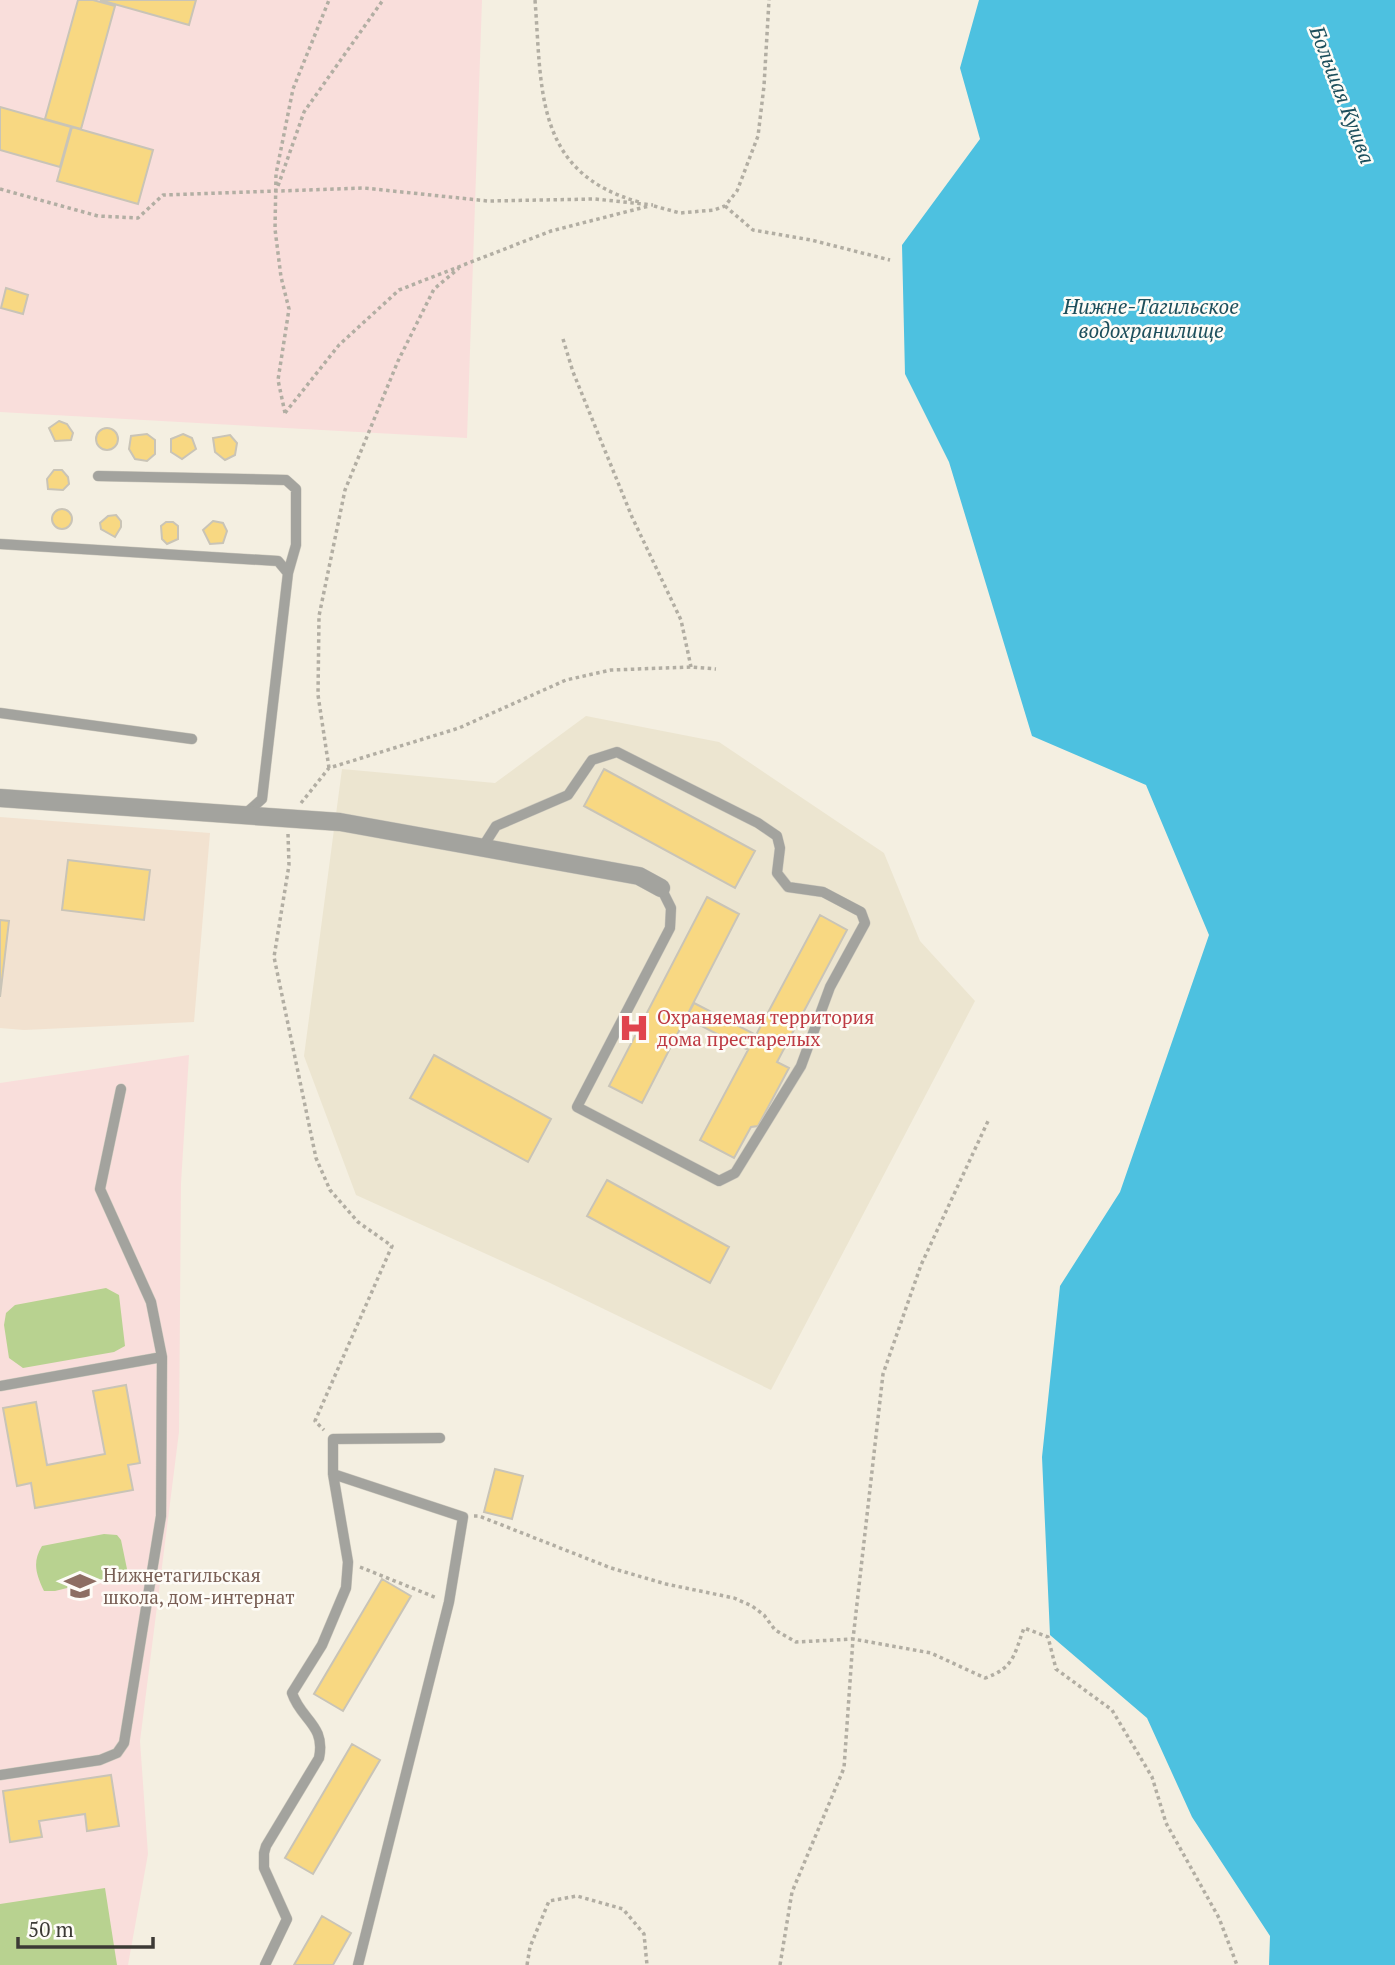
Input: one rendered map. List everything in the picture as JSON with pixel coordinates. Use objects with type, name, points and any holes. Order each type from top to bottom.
[{"type":"street","points":[[0,798],[340,822],[639,876],[661,888]]},
{"type":"lane","points":[[98,476],[286,480],[296,489],[296,545],[288,573],[262,799],[244,816]]},
{"type":"lane","points":[[0,544],[278,561],[288,573]]},
{"type":"lane","points":[[0,713],[191,739]]},
{"type":"lane","points":[[482,848],[496,826],[568,795],[592,760],[617,752],[758,823],[776,836],[780,848],[777,873],[788,887],[822,892],[861,912],[865,923],[830,987],[801,1066],[735,1173],[719,1181],[577,1107],[670,928],[671,908],[661,888]]},
{"type":"lane","points":[[0,1775],[100,1760],[117,1753],[124,1743],[161,1516],[162,1357],[151,1302],[100,1189],[121,1089]]},
{"type":"lane","points":[[0,1386],[162,1357]]},
{"type":"lane","points":[[265,1965],[287,1919],[264,1868],[266,1846],[319,1758],[321,1746],[317,1729],[301,1711],[292,1693],[322,1645],[346,1588],[348,1562],[333,1474],[333,1439],[440,1438]]},
{"type":"lane","points":[[333,1474],[463,1517],[449,1602],[358,1965]]},
{"type":"path","points":[[329,0],[293,89],[276,174],[275,229],[281,277],[289,309],[278,380],[285,413],[339,345],[400,290],[551,231],[653,205]]},
{"type":"path","points":[[276,192],[304,112],[383,0]]},
{"type":"path","points":[[535,0],[548,123],[567,159],[592,182],[628,199],[680,213],[714,210],[725,206],[737,191],[758,136],[769,0]]},
{"type":"path","points":[[0,189],[98,216],[138,218],[163,195],[363,188],[488,201],[595,199],[653,205]]},
{"type":"path","points":[[725,206],[753,230],[811,240],[890,260]]},
{"type":"path","points":[[329,768],[318,695],[319,616],[345,490],[398,361],[428,301],[435,289],[459,268]]},
{"type":"path","points":[[563,339],[573,372],[632,516],[681,620],[691,667]]},
{"type":"path","points":[[333,1439],[315,1421],[392,1246],[358,1222],[330,1190],[316,1158],[274,957],[289,865],[287,820],[329,768],[459,728],[566,680],[611,670],[716,668]]},
{"type":"path","points":[[780,1965],[792,1892],[844,1768],[853,1639],[883,1374],[921,1265],[989,1119]]},
{"type":"path","points":[[463,1517],[479,1516],[611,1568],[666,1584],[734,1598],[752,1606],[764,1615],[775,1630],[796,1642],[853,1639],[931,1653],[985,1678],[1002,1672],[1014,1657],[1024,1628],[1048,1637],[1056,1669],[1112,1710],[1152,1777],[1166,1823],[1219,1918],[1237,1965]]},
{"type":"path","points":[[348,1562],[449,1602]]},
{"type":"path","points":[[527,1965],[530,1947],[549,1901],[577,1896],[623,1909],[645,1934],[647,1965]]},
{"type":"shaded area","points":[[0,0],[482,0],[467,438],[0,412]]},
{"type":"shaded area","name":"Охраняемая территория дома престарелых","points":[[586,716],[719,742],[884,853],[920,941],[975,1001],[771,1390],[548,1282],[356,1195],[304,1056],[342,769],[495,783]]},
{"type":"shaded area","points":[[0,817],[210,833],[194,1022],[24,1030],[0,1028]]},
{"type":"shaded area","name":"Нижнетагильская школа, дом-интернат","points":[[189,1055],[181,1183],[179,1432],[140,1741],[148,1854],[128,1965],[0,1965],[0,1083]]},
{"type":"green space","points":[[106,1288],[119,1295],[125,1346],[114,1352],[23,1368],[9,1358],[4,1325],[6,1313],[15,1305]]},
{"type":"green space","points":[[104,1534],[117,1535],[121,1540],[127,1569],[124,1574],[55,1591],[44,1591],[36,1568],[42,1546]]},
{"type":"green space","points":[[105,1888],[117,1965],[0,1965],[0,1904]]},
{"type":"water","name":"Нижне-Тагильское водохранилище","points":[[979,0],[1395,0],[1395,1965],[1269,1965],[1270,1936],[1192,1817],[1147,1718],[1050,1635],[1042,1457],[1060,1286],[1120,1192],[1209,935],[1146,785],[1032,736],[949,462],[905,374],[902,245],[980,139],[960,68]]},
{"type":"building","points":[[78,0],[93,0],[115,6],[81,129],[45,119]]},
{"type":"building","points":[[100,0],[196,0],[189,25]]},
{"type":"building","points":[[0,107],[71,127],[60,167],[0,150]]},
{"type":"building","points":[[72,127],[153,150],[138,204],[57,181]]},
{"type":"building","points":[[6,288],[28,295],[23,314],[1,308]]},
{"type":"building","points":[[59,421],[67,424],[73,433],[71,440],[55,441],[49,428]]},
{"type":"building","points":[[107,428],[115,431],[118,439],[115,447],[107,450],[99,447],[96,439],[99,431]]},
{"type":"building","points":[[147,434],[155,440],[155,454],[147,461],[135,459],[129,449],[131,436]]},
{"type":"building","points":[[183,434],[192,438],[196,449],[182,459],[171,452],[171,439]]},
{"type":"building","points":[[230,435],[237,443],[235,455],[225,460],[215,452],[213,438]]},
{"type":"building","points":[[54,470],[62,470],[68,477],[69,484],[63,490],[48,489],[47,479]]},
{"type":"building","points":[[62,509],[69,512],[72,519],[69,526],[62,529],[55,526],[52,519],[55,512]]},
{"type":"building","points":[[116,515],[121,521],[121,527],[115,537],[101,529],[100,523],[108,516]]},
{"type":"building","points":[[213,521],[223,523],[227,531],[223,543],[210,544],[203,530]]},
{"type":"building","points":[[166,522],[173,522],[178,526],[178,539],[167,544],[162,539],[161,526]]},
{"type":"building","points":[[604,769],[755,851],[735,888],[584,806]]},
{"type":"building","points":[[68,860],[150,870],[144,920],[62,910]]},
{"type":"building","points":[[707,897],[739,914],[642,1103],[609,1086]]},
{"type":"building","points":[[820,915],[847,930],[777,1062],[789,1068],[758,1126],[751,1127],[734,1158],[700,1140]]},
{"type":"building","points":[[0,920],[9,921],[0,997]]},
{"type":"building","points":[[694,1003],[756,1035],[748,1050],[686,1018]]},
{"type":"building","points":[[434,1055],[551,1119],[528,1162],[410,1098]]},
{"type":"building","points":[[607,1180],[729,1247],[710,1283],[587,1216]]},
{"type":"building","points":[[126,1385],[140,1463],[128,1465],[133,1490],[35,1508],[31,1483],[17,1486],[3,1408],[36,1402],[47,1465],[105,1454],[93,1391]]},
{"type":"building","points":[[495,1469],[523,1476],[512,1519],[484,1512]]},
{"type":"building","points":[[382,1579],[411,1596],[343,1711],[314,1694]]},
{"type":"building","points":[[352,1744],[380,1760],[313,1874],[285,1858]]},
{"type":"building","points":[[111,1775],[119,1826],[87,1831],[85,1814],[39,1821],[42,1837],[10,1842],[3,1791]]},
{"type":"building","points":[[322,1916],[351,1933],[333,1965],[294,1965]]},
{"type":"place","name":"Охраняемая территория дома престарелых","points":[[634,1028]]},
{"type":"place","name":"Нижнетагильская школа, дом-интернат","points":[[80,1586]]},
{"type":"water label","name":"Большая Кушва","points":[[1342,95]]}]
